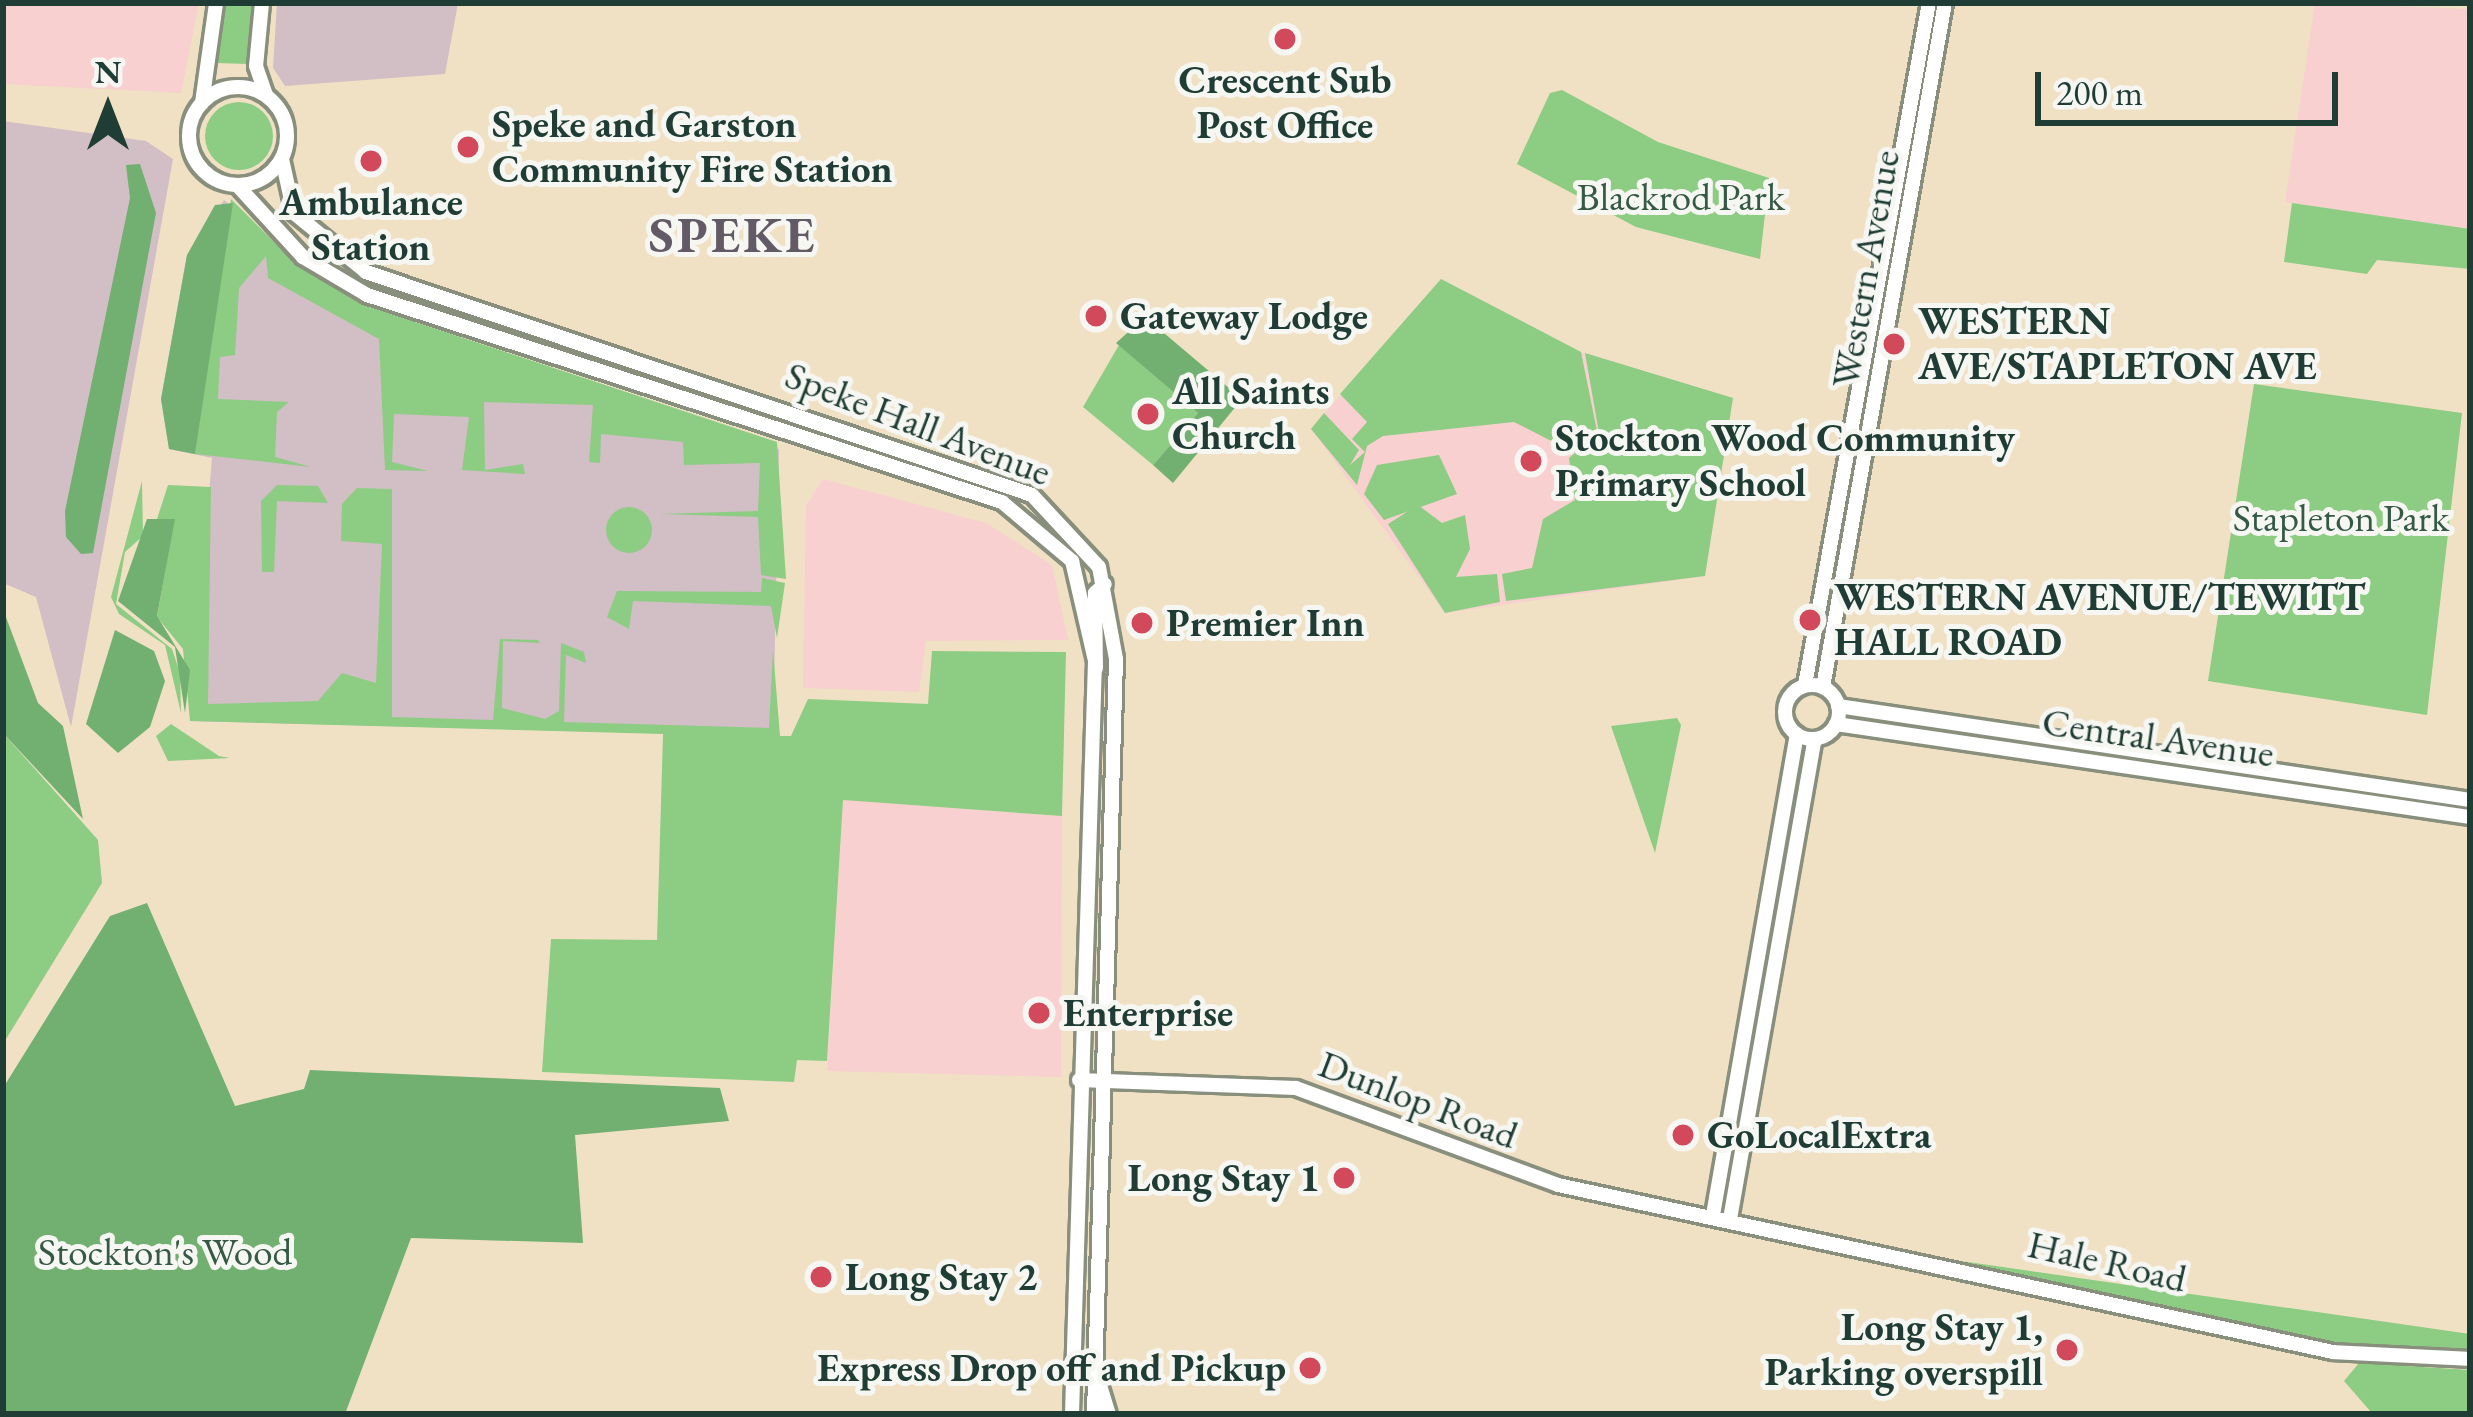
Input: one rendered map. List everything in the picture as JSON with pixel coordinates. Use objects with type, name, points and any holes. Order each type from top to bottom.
[{"type":"street","points":[[216,3],[194,158],[237,185],[282,159],[286,124],[266,95],[256,65],[262,3]]},
{"type":"street","name":"Western Avenue","points":[[1805,686],[1929,3]]},
{"type":"street","name":"Western Avenue","points":[[1823,687],[1946,3]]},
{"type":"street","points":[[202,103],[228,88],[266,95]]},
{"type":"street","name":"Speke Hall Avenue","points":[[282,159],[294,213],[366,272],[1032,495],[1072,527],[1105,584],[1116,659],[1094,1414]]},
{"type":"street","name":"Speke Hall Avenue","points":[[237,185],[303,257],[367,295],[1024,513],[1082,578],[1094,673],[1072,1414]]},
{"type":"street","points":[[1094,673],[1104,650],[1095,593],[1105,584]]},
{"type":"street","points":[[1713,1215],[1797,734],[1785,706],[1805,686],[1823,687],[1838,706],[1836,724],[1815,739],[1730,1219]]},
{"type":"street","name":"Central Avenue","points":[[1838,706],[2470,800]]},
{"type":"street","name":"Central Avenue","points":[[1836,724],[2470,817]]},
{"type":"street","points":[[1797,734],[1815,739]]},
{"type":"street","name":"Dunlop Road","points":[[1079,1080],[1331,1095],[1536,1179],[1730,1219]]},
{"type":"street","name":"Hale Road","points":[[1730,1219],[2319,1349],[2470,1359]]},
{"type":"street","points":[[1094,1335],[1109,1414]]},
{"type":"shaded area","points":[[3,3],[199,3],[181,93],[3,84]]},
{"type":"shaded area","points":[[277,3],[458,3],[445,74],[285,86],[273,68]]},
{"type":"shaded area","points":[[2315,3],[2470,9],[2470,229],[2285,202]]},
{"type":"shaded area","points":[[3,121],[146,141],[173,159],[71,727],[36,597],[3,583]]},
{"type":"shaded area","points":[[224,200],[354,306],[779,449],[773,736],[190,721],[212,458],[169,449],[161,399],[187,255]]},
{"type":"shaded area","name":"Stockton Wood Community Primary School","points":[[1441,279],[1581,352],[1733,398],[1705,576],[1445,613],[1311,429]]},
{"type":"shaded area","points":[[823,479],[986,523],[1052,565],[1068,640],[926,641],[919,692],[803,688],[806,506]]},
{"type":"shaded area","points":[[843,800],[1062,816],[1061,1077],[827,1071]]},
{"type":"green space","points":[[225,3],[257,3],[248,64],[216,63]]},
{"type":"green space","name":"Blackrod Park","points":[[1562,90],[1658,142],[1769,178],[1760,259],[1636,227],[1517,164],[1550,93]]},
{"type":"green space","points":[[239,102],[263,112],[273,136],[263,160],[239,170],[215,160],[205,136],[215,112]]},
{"type":"green space","points":[[140,164],[156,213],[93,553],[81,554],[66,537],[65,511],[130,198],[126,165]]},
{"type":"green space","points":[[231,199],[297,265],[361,304],[777,442],[786,579],[761,575],[758,517],[660,514],[758,511],[760,463],[684,465],[683,442],[601,434],[600,463],[589,462],[593,405],[484,402],[485,470],[523,464],[525,474],[462,470],[469,417],[394,414],[392,462],[428,471],[385,470],[379,339],[268,278],[266,256],[239,288],[235,355],[220,357],[218,399],[289,402],[277,412],[275,457],[311,467],[195,454]]},
{"type":"green space","points":[[233,203],[195,454],[169,449],[161,399],[187,255],[215,205]]},
{"type":"green space","points":[[2292,203],[2470,229],[2470,269],[2377,260],[2367,274],[2284,262]]},
{"type":"green space","points":[[1441,279],[1581,352],[1597,431],[1575,453],[1514,422],[1383,436],[1367,446],[1357,485],[1311,429],[1324,413],[1359,450],[1350,465],[1365,452],[1352,439],[1367,422],[1340,394]]},
{"type":"green space","points":[[1145,317],[1242,399],[1173,483],[1153,465],[1198,413],[1116,343]]},
{"type":"green space","points":[[1119,345],[1198,413],[1153,465],[1083,407]]},
{"type":"green space","points":[[1585,353],[1733,398],[1705,576],[1506,601],[1502,574],[1532,568],[1543,519],[1575,500],[1569,458],[1599,433]]},
{"type":"green space","name":"Stapleton Park","points":[[2254,384],[2462,413],[2427,715],[2208,681]]},
{"type":"green space","points":[[1439,455],[1457,494],[1384,520],[1364,494],[1377,465]]},
{"type":"green space","points":[[142,481],[143,536],[125,552],[116,604],[172,649],[180,673],[181,713],[165,645],[119,614],[111,597]]},
{"type":"green space","points":[[168,485],[211,487],[208,704],[318,701],[342,673],[376,683],[382,544],[341,541],[342,504],[357,488],[392,489],[392,717],[493,720],[500,639],[540,643],[503,641],[502,708],[545,719],[559,711],[561,643],[584,652],[586,663],[566,655],[564,722],[769,728],[773,650],[780,736],[791,736],[808,699],[928,704],[932,651],[1066,652],[1062,816],[843,800],[827,1061],[797,1060],[794,1082],[542,1072],[551,939],[657,940],[663,734],[190,721],[183,649],[157,617],[174,520],[157,519]]},
{"type":"green space","points":[[277,485],[318,486],[328,503],[277,501],[274,572],[262,572],[261,501]]},
{"type":"green space","points":[[1418,505],[1442,523],[1465,515],[1470,549],[1456,577],[1497,574],[1500,602],[1445,613],[1388,524]]},
{"type":"green space","points":[[629,507],[645,514],[652,530],[645,546],[629,553],[613,546],[606,530],[613,514]]},
{"type":"green space","points":[[147,519],[175,519],[157,616],[190,670],[185,713],[175,647],[118,601]]},
{"type":"green space","points":[[762,578],[785,583],[777,638],[771,606],[633,601],[629,629],[607,617],[617,591],[761,592]]},
{"type":"green space","points":[[3,609],[38,703],[63,726],[83,819],[3,733]]},
{"type":"green space","points":[[115,630],[154,651],[165,681],[150,727],[118,753],[86,724]]},
{"type":"green space","points":[[1677,718],[1681,725],[1655,853],[1611,726]]},
{"type":"green space","points":[[171,724],[219,756],[230,758],[168,761],[156,736]]},
{"type":"green space","points":[[3,733],[98,840],[102,883],[3,1044]]},
{"type":"green space","name":"Stockton's Wood","points":[[147,903],[235,1106],[304,1089],[310,1070],[720,1088],[729,1121],[575,1135],[583,1243],[411,1238],[345,1414],[3,1414],[3,1088],[110,916]]},
{"type":"green space","points":[[1961,1261],[2470,1334],[2470,1356],[2304,1341]]},
{"type":"green space","points":[[2359,1363],[2470,1370],[2470,1414],[2371,1412],[2344,1381]]},
{"type":"place","name":"Crescent Sub Post Office","points":[[1285,39]]},
{"type":"place","name":"Speke and Garston Community Fire Station","points":[[468,147]]},
{"type":"place","name":"Ambulance Station","points":[[371,161]]},
{"type":"place","name":"Gateway Lodge","points":[[1096,316]]},
{"type":"place","name":"WESTERN AVE/STAPLETON AVE","points":[[1894,344]]},
{"type":"place","name":"All Saints Church","points":[[1148,414]]},
{"type":"place","name":"Stockton Wood Community Primary School","points":[[1531,461]]},
{"type":"place","name":"WESTERN AVENUE/TEWITT HALL ROAD","points":[[1810,620]]},
{"type":"place","name":"Premier Inn","points":[[1142,623]]},
{"type":"place","name":"Enterprise","points":[[1039,1013]]},
{"type":"place","name":"GoLocalExtra","points":[[1683,1135]]},
{"type":"place","name":"Long Stay 1","points":[[1344,1178]]},
{"type":"place","name":"Long Stay 2","points":[[821,1277]]},
{"type":"place","name":"Long Stay 1, Parking overspill","points":[[2067,1350]]},
{"type":"place","name":"Express Drop off and Pickup","points":[[1310,1368]]},
{"type":"district","name":"SPEKE","points":[[733,234]]}]
